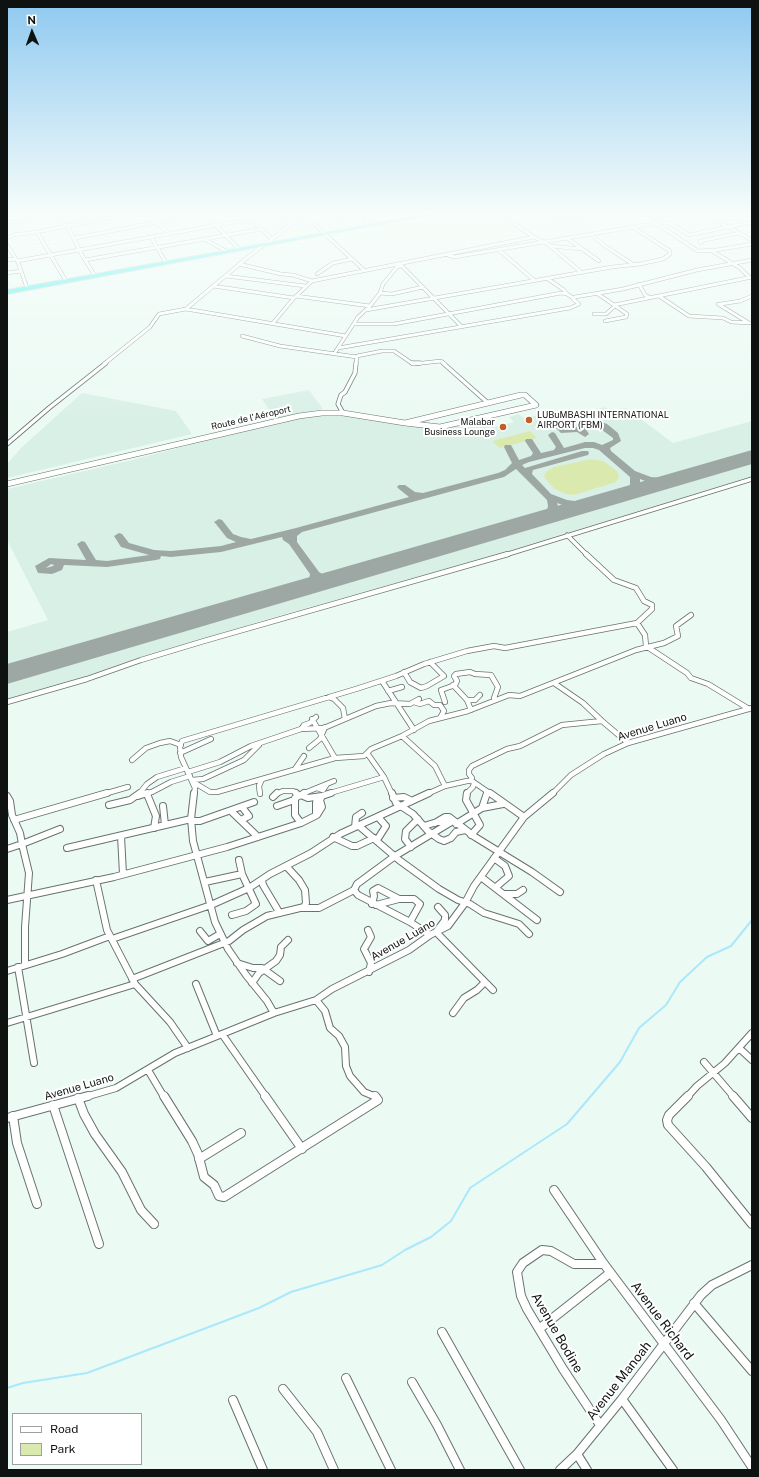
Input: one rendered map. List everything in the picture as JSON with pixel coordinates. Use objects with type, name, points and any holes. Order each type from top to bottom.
[{"type":"highway","points":[[7,292],[61,282]]},
{"type":"main road","name":"Route de l'Aéroport","points":[[7,484],[299,416],[343,413],[430,427],[444,427],[536,405],[523,394],[488,402]]},
{"type":"main road","points":[[405,423],[488,402]]},
{"type":"street","points":[[25,282],[27,288]]},
{"type":"street","points":[[186,309],[218,282]]},
{"type":"street","points":[[273,282],[305,286]]},
{"type":"street","points":[[273,323],[305,286],[311,282]]},
{"type":"street","points":[[334,354],[354,324],[380,293],[385,282]]},
{"type":"street","points":[[418,282],[448,315],[461,326]]},
{"type":"street","points":[[366,310],[529,282]]},
{"type":"street","points":[[338,348],[570,308],[578,304],[564,290],[552,282]]},
{"type":"street","points":[[573,298],[624,289],[649,282]]},
{"type":"street","points":[[594,314],[608,313],[615,306],[706,287],[722,282]]},
{"type":"street","points":[[639,284],[649,298]]},
{"type":"street","points":[[213,286],[370,306]]},
{"type":"street","points":[[380,293],[392,294],[423,287]]},
{"type":"street","points":[[354,324],[394,324],[561,293],[567,294]]},
{"type":"street","points":[[598,294],[627,316],[605,321]]},
{"type":"street","points":[[658,296],[689,316],[723,318],[731,322],[751,323]]},
{"type":"street","points":[[751,323],[736,316],[725,307],[718,304],[736,302],[752,296]]},
{"type":"street","points":[[7,444],[48,408],[150,327],[157,316],[166,312],[186,309],[346,336]]},
{"type":"street","points":[[242,336],[275,345],[357,357],[374,352],[394,351],[411,364],[441,361],[488,402]]},
{"type":"street","points":[[343,413],[338,404],[341,395],[345,392],[355,373],[357,357]]},
{"type":"street","points":[[7,702],[87,679],[141,660],[204,641],[274,622],[752,479]]},
{"type":"street","points":[[274,1013],[267,1001],[252,983],[224,943],[220,934],[193,841],[191,819],[194,792],[190,776],[180,753],[182,741],[382,681],[430,662],[482,648],[494,646],[505,648],[637,623],[642,620],[642,616],[652,609],[652,605],[644,601],[636,588],[614,580],[567,535]]},
{"type":"street","points":[[190,776],[205,789],[217,792],[335,758],[361,757],[371,749],[402,736],[429,721],[472,710],[495,700],[509,696],[520,696],[646,646],[664,643],[678,636],[676,626],[691,615]]},
{"type":"street","points":[[637,623],[645,635],[646,646]]},
{"type":"street","points":[[646,646],[687,673],[691,678],[708,684],[750,708]]},
{"type":"street","points":[[404,672],[410,682],[421,688],[427,686],[441,680],[444,676],[430,662]]},
{"type":"street","points":[[445,702],[441,690],[453,686],[457,681],[454,676],[458,673],[470,672],[475,674],[490,675],[498,687],[494,698],[495,700]]},
{"type":"street","points":[[382,681],[414,730]]},
{"type":"street","points":[[554,683],[583,703],[628,743]]},
{"type":"street","points":[[453,686],[467,700],[472,710]]},
{"type":"street","points":[[388,691],[402,687]]},
{"type":"street","points":[[467,700],[475,700],[480,695]]},
{"type":"street","points":[[328,697],[334,699],[343,708],[345,719]]},
{"type":"street","points":[[109,805],[147,794],[240,753],[244,749],[301,729],[325,727],[368,709],[389,703],[397,704],[416,701],[419,704],[429,701],[434,705],[440,705],[444,710],[455,715]]},
{"type":"street","name":"Avenue Luano","points":[[10,1117],[116,1088],[188,1048],[274,1013],[316,1000],[332,988],[369,972],[409,950],[433,933],[448,926],[458,915],[466,903],[471,890],[524,817],[552,794],[571,775],[604,754],[628,743],[750,708]]},
{"type":"street","points":[[440,718],[444,710]]},
{"type":"street","points":[[301,729],[304,725],[310,723],[314,718],[322,736],[335,758]]},
{"type":"street","points":[[471,835],[480,825],[467,805],[466,799],[466,794],[473,787],[472,778],[469,774],[469,770],[472,766],[506,749],[520,746],[562,725],[602,721]]},
{"type":"street","points":[[309,748],[322,736],[325,727]]},
{"type":"street","points":[[402,736],[435,766],[445,786]]},
{"type":"street","points":[[180,753],[211,739]]},
{"type":"street","points":[[132,760],[146,748],[160,743],[170,741],[181,746]]},
{"type":"street","points":[[137,796],[157,777],[190,776],[203,779],[244,760],[260,744]]},
{"type":"street","points":[[367,753],[384,777],[393,798],[401,806],[413,814],[428,831],[433,833],[439,840],[444,841],[457,826],[482,808],[502,804]]},
{"type":"street","points":[[295,769],[304,756]]},
{"type":"street","points":[[273,797],[277,793],[283,791],[293,791],[308,798],[321,797],[384,777]]},
{"type":"street","points":[[260,794],[259,786],[262,779]]},
{"type":"street","points":[[277,806],[289,803],[300,795],[317,788],[323,790],[327,784],[334,781]]},
{"type":"street","points":[[7,971],[211,905],[241,892],[250,891],[270,874],[287,867],[312,853],[333,837],[445,786],[472,782],[502,804],[524,817]]},
{"type":"street","points":[[14,820],[128,787]]},
{"type":"street","points":[[194,792],[205,789]]},
{"type":"street","points":[[482,808],[487,797],[487,792]]},
{"type":"street","points":[[147,794],[156,816],[154,828]]},
{"type":"street","points":[[7,796],[10,800],[14,820],[20,833],[29,873],[25,927],[25,965]]},
{"type":"street","points":[[7,900],[123,874],[196,855],[301,823],[316,815],[316,802],[321,797]]},
{"type":"street","points":[[393,798],[404,797],[412,801]]},
{"type":"street","points":[[294,800],[295,815],[301,823]]},
{"type":"street","points":[[67,848],[85,842],[121,836],[191,819],[194,821],[200,821],[254,802]]},
{"type":"street","points":[[163,806],[165,825]]},
{"type":"street","points":[[242,807],[249,816],[242,820]]},
{"type":"street","points":[[231,811],[258,837]]},
{"type":"street","points":[[362,813],[356,817],[357,826],[440,889],[494,918],[519,924],[529,934]]},
{"type":"street","points":[[424,826],[435,823],[446,816],[457,826],[532,872],[560,892]]},
{"type":"street","points":[[333,837],[352,846],[357,846],[376,839],[386,826],[378,817]]},
{"type":"street","points":[[411,847],[406,839],[406,831],[418,819]]},
{"type":"street","points":[[7,1024],[134,982],[224,943],[267,916],[301,908],[319,908],[354,890],[357,884],[395,856],[433,833],[457,826]]},
{"type":"street","points":[[7,848],[22,844],[60,829]]},
{"type":"street","points":[[121,836],[123,874]]},
{"type":"street","points":[[494,858],[505,866],[509,876],[496,887]]},
{"type":"street","points":[[232,914],[246,911],[255,905],[255,900],[242,874],[239,860]]},
{"type":"street","points":[[287,867],[305,890],[306,903],[301,908]]},
{"type":"street","points":[[204,882],[242,874]]},
{"type":"street","points":[[480,877],[496,887],[537,920]]},
{"type":"street","points":[[96,880],[104,921],[111,938],[134,982],[170,1022],[188,1048]]},
{"type":"street","points":[[262,880],[263,885],[279,912]]},
{"type":"street","points":[[374,904],[373,891],[376,888],[382,889],[399,899]]},
{"type":"street","points":[[354,890],[358,895],[374,904],[433,933],[493,990]]},
{"type":"street","points":[[505,894],[517,894],[523,890]]},
{"type":"street","points":[[374,904],[384,904],[399,899],[412,899],[420,903],[410,922]]},
{"type":"street","points":[[433,933],[445,918],[444,914],[438,908]]},
{"type":"street","points":[[368,930],[371,937],[364,949],[371,963],[369,972]]},
{"type":"street","points":[[200,931],[208,941],[220,934]]},
{"type":"street","points":[[252,983],[256,976],[279,958],[281,947],[288,940]]},
{"type":"street","points":[[237,962],[253,968],[260,967],[280,981]]},
{"type":"street","points":[[18,967],[25,1017],[34,1063]]},
{"type":"street","points":[[453,1013],[459,1002],[477,990],[485,982]]},
{"type":"street","points":[[196,984],[220,1035],[302,1149]]},
{"type":"street","points":[[148,1070],[192,1141],[204,1177],[214,1185],[219,1196],[224,1197],[378,1100],[376,1096],[364,1092],[350,1076],[346,1066],[345,1047],[338,1036],[330,1028],[325,1011],[316,1000]]},
{"type":"street","points":[[752,1033],[739,1048],[697,1086],[669,1115],[667,1120],[668,1125],[706,1167],[752,1224]]},
{"type":"street","points":[[739,1048],[752,1060]]},
{"type":"street","points":[[704,1062],[752,1118]]},
{"type":"street","points":[[78,1098],[84,1114],[95,1134],[122,1172],[141,1210],[154,1224]]},
{"type":"street","points":[[53,1105],[99,1244]]},
{"type":"street","points":[[10,1117],[37,1204]]},
{"type":"street","points":[[199,1159],[240,1133]]},
{"type":"street","name":"Avenue Richard","points":[[554,1190],[610,1273],[721,1420],[752,1467]]},
{"type":"street","name":"Avenue Bodine","points":[[600,1425],[563,1369],[527,1309],[521,1296],[518,1272],[522,1263],[546,1249],[574,1264],[604,1264]]},
{"type":"street","name":"Avenue Manoah","points":[[560,1470],[577,1454],[622,1400],[694,1303],[712,1285],[752,1265]]},
{"type":"street","points":[[539,1329],[610,1273]]},
{"type":"street","points":[[694,1303],[752,1371]]},
{"type":"street","points":[[442,1332],[469,1382],[494,1420],[520,1470]]},
{"type":"street","points":[[346,1378],[391,1470]]},
{"type":"street","points":[[412,1382],[437,1425],[460,1470]]},
{"type":"street","points":[[283,1390],[318,1432],[334,1470]]},
{"type":"street","points":[[233,1400],[263,1470]]},
{"type":"street","points":[[622,1400],[673,1470]]},
{"type":"street","points":[[577,1454],[588,1470]]},
{"type":"shaded area","points":[[309,390],[323,409],[275,419],[262,399]]},
{"type":"shaded area","points":[[82,393],[176,411],[192,434],[7,478],[7,464],[22,447]]},
{"type":"shaded area","points":[[605,407],[610,410],[626,408],[673,443],[752,421],[752,478],[566,535],[264,620],[142,658],[126,666],[7,701],[7,632],[48,620],[7,540],[7,489],[132,460],[293,418],[322,414],[361,416],[437,429],[479,420],[482,423],[486,422],[491,427],[495,427],[514,422],[509,417],[519,414],[526,420],[528,419],[527,417],[538,415],[545,420],[553,418],[556,420]]},
{"type":"green space","points":[[530,431],[537,438],[500,448],[492,441]]},
{"type":"green space","points":[[591,459],[603,461],[617,471],[619,477],[616,482],[574,495],[566,494],[555,489],[544,477],[546,472],[554,467]]},
{"type":"waterway","points":[[7,1388],[23,1383],[87,1373],[259,1308],[291,1292],[382,1265],[405,1250],[431,1237],[451,1221],[470,1188],[567,1124],[620,1062],[639,1028],[666,1005],[680,982],[707,957],[731,946],[752,920]]},
{"type":"taxiway","points":[[580,429],[582,426],[599,424],[615,435],[617,441],[605,447],[607,452]]},
{"type":"taxiway","points":[[566,429],[562,426],[558,426],[564,431],[580,429]]},
{"type":"taxiway","points":[[580,429],[585,434]]},
{"type":"taxiway","points":[[552,435],[560,447],[557,452]]},
{"type":"taxiway","points":[[529,441],[537,453],[534,458]]},
{"type":"taxiway","points":[[534,458],[585,445],[594,445],[602,448],[632,473]]},
{"type":"taxiway","points":[[508,447],[517,464]]},
{"type":"taxiway","points":[[527,475],[527,470],[530,468],[585,453]]},
{"type":"taxiway","points":[[517,464],[534,458]]},
{"type":"taxiway","points":[[299,530],[501,475],[508,472],[517,464]]},
{"type":"taxiway","points":[[517,464],[527,475]]},
{"type":"taxiway","points":[[621,495],[629,492],[635,485],[635,477],[632,473]]},
{"type":"taxiway","points":[[632,473],[650,480],[671,481]]},
{"type":"taxiway","points":[[527,475],[551,499],[553,506],[551,511],[539,519]]},
{"type":"taxiway","points":[[402,487],[412,495],[422,496]]},
{"type":"taxiway","points":[[549,496],[565,503],[588,505]]},
{"type":"taxiway","points":[[219,522],[230,536],[239,540],[248,541]]},
{"type":"taxiway","points":[[119,536],[125,545],[154,553],[171,554],[221,549],[299,530]]},
{"type":"taxiway","points":[[292,542],[292,535],[299,530]]},
{"type":"taxiway","points":[[286,538],[292,542]]},
{"type":"taxiway","points":[[292,542],[315,574]]},
{"type":"taxiway","points":[[82,544],[93,563]]},
{"type":"taxiway","points":[[93,563],[107,564],[156,557]]},
{"type":"taxiway","points":[[49,561],[57,562],[59,564],[58,568],[52,571],[42,571],[40,566],[49,561]]},
{"type":"taxiway","points":[[52,561],[93,563]]},
{"type":"taxiway","points":[[307,587],[314,581],[315,574]]},
{"type":"taxiway","points":[[315,574],[321,578],[334,579]]},
{"type":"runway","points":[[7,674],[752,457]]},
{"type":"place","name":"LUBuMBASHI INTERNATIONAL AIRPORT (FBM)","points":[[529,420]]},
{"type":"place","name":"Malabar Business Lounge","points":[[503,427]]}]
